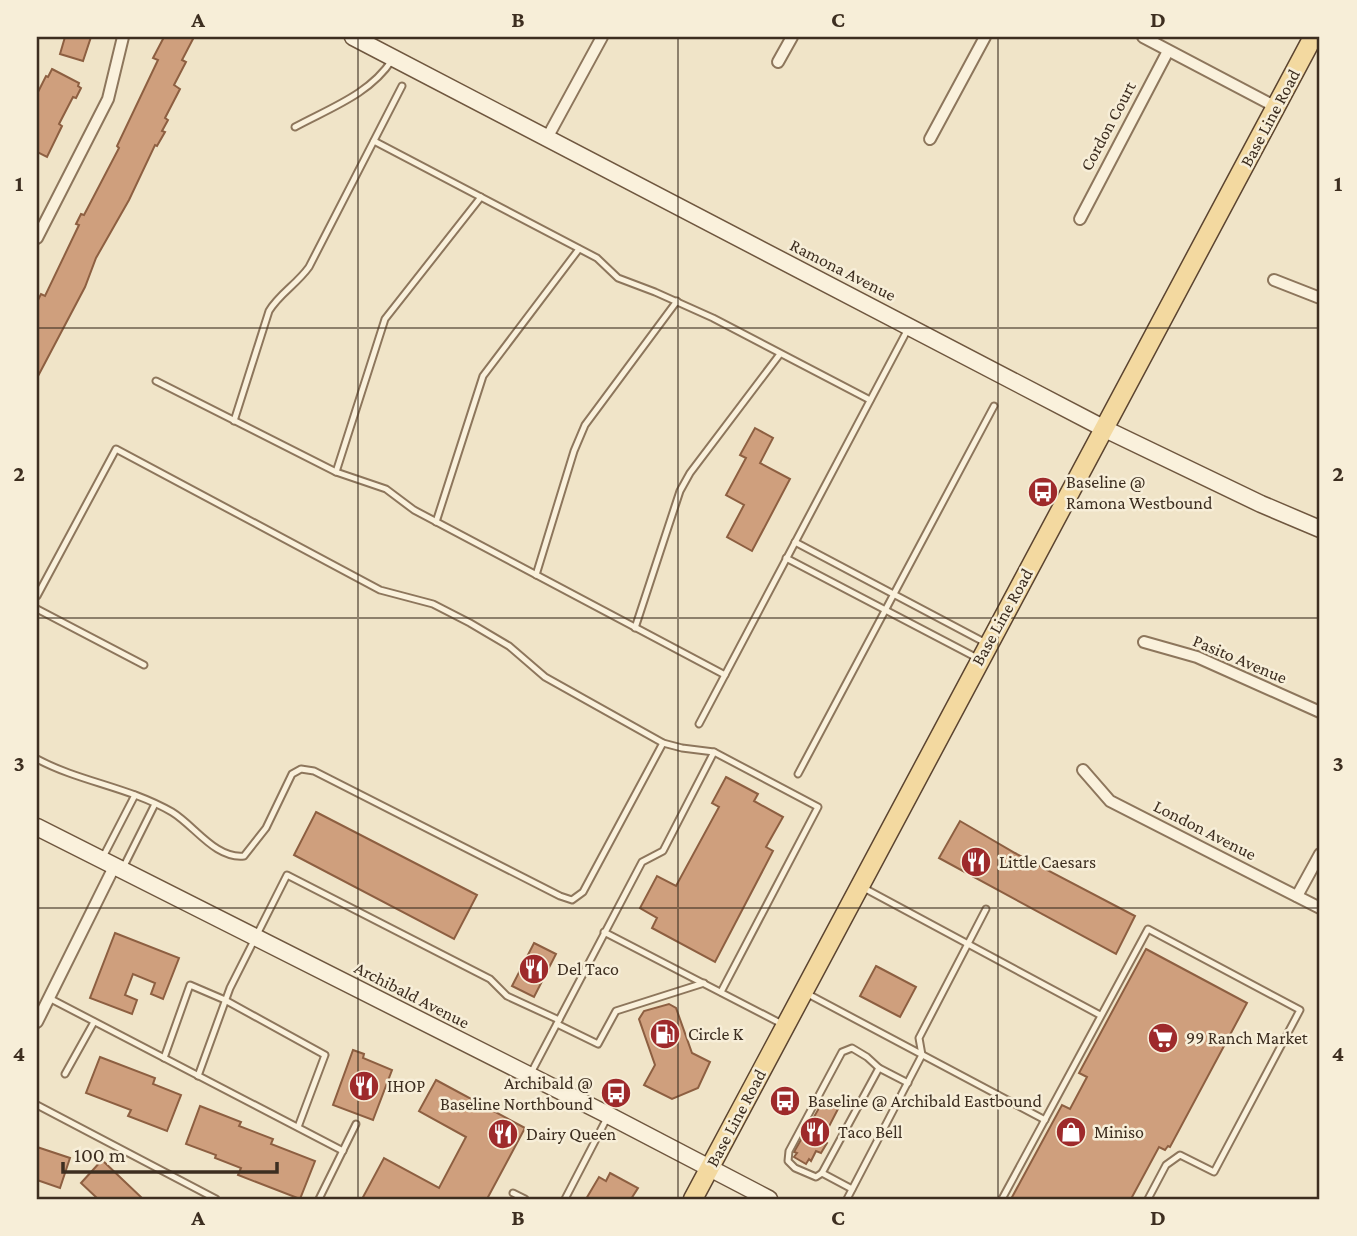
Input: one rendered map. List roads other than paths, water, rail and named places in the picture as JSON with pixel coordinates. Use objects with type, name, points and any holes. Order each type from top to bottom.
[{"type":"main road","name":"Base Line Road","points":[[693,1199],[1313,37]]},
{"type":"street","points":[[37,238],[108,99],[123,37]]},
{"type":"street","name":"Ramona Avenue","points":[[353,37],[1105,429],[1261,504],[1320,529]]},
{"type":"street","points":[[547,138],[602,37]]},
{"type":"street","points":[[778,62],[792,37]]},
{"type":"street","points":[[930,139],[985,37]]},
{"type":"street","points":[[1143,37],[1276,107]]},
{"type":"street","name":"Cordon Court","points":[[1080,219],[1168,51]]},
{"type":"street","points":[[1274,280],[1320,298]]},
{"type":"street","name":"Pasito Avenue","points":[[1144,642],[1197,657],[1320,712]]},
{"type":"street","name":"London Avenue","points":[[1083,770],[1110,801],[1320,908]]},
{"type":"street","name":"Archibald Avenue","points":[[37,827],[769,1199]]},
{"type":"street","points":[[1297,896],[1320,854]]},
{"type":"street","points":[[37,1022],[112,866]]},
{"type":"lane","points":[[295,127],[361,91],[381,77],[394,58]]},
{"type":"lane","points":[[234,421],[269,311],[275,301],[292,289],[309,267],[402,86]]},
{"type":"lane","points":[[374,141],[597,258],[618,278],[677,301],[870,400]]},
{"type":"lane","points":[[336,472],[385,319],[481,197]]},
{"type":"lane","points":[[436,522],[483,376],[579,249]]},
{"type":"lane","points":[[536,575],[574,451],[585,425],[677,301]]},
{"type":"lane","points":[[699,724],[909,326]]},
{"type":"lane","points":[[635,628],[680,491],[690,473],[780,354]]},
{"type":"lane","points":[[156,380],[336,472],[386,489],[414,510],[724,675]]},
{"type":"lane","points":[[798,774],[994,406]]},
{"type":"lane","points":[[37,596],[116,449],[380,590],[433,604],[509,646],[544,677],[663,743],[714,752],[818,807],[721,992]]},
{"type":"lane","points":[[794,542],[894,594],[983,652]]},
{"type":"lane","points":[[786,558],[885,610],[983,652]]},
{"type":"lane","points":[[37,609],[144,665]]},
{"type":"lane","points":[[37,759],[63,773],[122,789],[155,804],[173,813],[220,851],[234,857],[244,856],[266,828],[292,774],[301,769],[314,771],[572,900],[583,892],[663,743]]},
{"type":"lane","points":[[530,1076],[642,862],[663,851],[714,752]]},
{"type":"lane","points":[[112,866],[135,795]]},
{"type":"lane","points":[[112,866],[155,804]]},
{"type":"lane","points":[[198,1076],[225,1000],[287,875],[490,979],[507,996],[598,1044],[616,1011],[704,983]]},
{"type":"lane","points":[[859,886],[1100,1015]]},
{"type":"lane","points":[[847,1199],[922,1055],[919,1038],[986,909]]},
{"type":"lane","points":[[1002,1199],[1148,929],[1300,1010],[1214,1172],[1180,1155],[1166,1165],[1148,1199]]},
{"type":"lane","points":[[604,932],[785,1025]]},
{"type":"lane","points":[[164,1058],[190,985],[225,1000],[325,1055],[298,1128]]},
{"type":"lane","points":[[803,991],[1045,1120]]},
{"type":"lane","points":[[49,998],[343,1151]]},
{"type":"lane","points":[[65,1074],[94,1022]]},
{"type":"lane","points":[[879,1068],[822,1173],[816,1177],[795,1168],[788,1161],[789,1151],[842,1052],[852,1048],[867,1056],[879,1068],[908,1083]]},
{"type":"lane","points":[[37,1105],[216,1199]]},
{"type":"lane","points":[[565,1199],[608,1115]]},
{"type":"lane","points":[[318,1199],[356,1124]]},
{"type":"lane","points":[[822,1173],[852,1189]]},
{"type":"lane","points":[[513,1193],[525,1199]]},
{"type":"place","name":"Baseline @ Ramona Westbound","points":[[1043,492]]},
{"type":"place","name":"Little Caesars","points":[[976,862]]},
{"type":"place","name":"Del Taco","points":[[534,969]]},
{"type":"place","name":"Circle K","points":[[665,1034]]},
{"type":"place","name":"99 Ranch Market","points":[[1163,1038]]},
{"type":"place","name":"IHOP","points":[[364,1086]]},
{"type":"place","name":"Archibald @ Baseline Northbound","points":[[616,1093]]},
{"type":"place","name":"Baseline @ Archibald Eastbound","points":[[785,1101]]},
{"type":"place","name":"Taco Bell","points":[[815,1132]]},
{"type":"place","name":"Miniso","points":[[1071,1132]]},
{"type":"place","name":"Dairy Queen","points":[[503,1134]]}]
